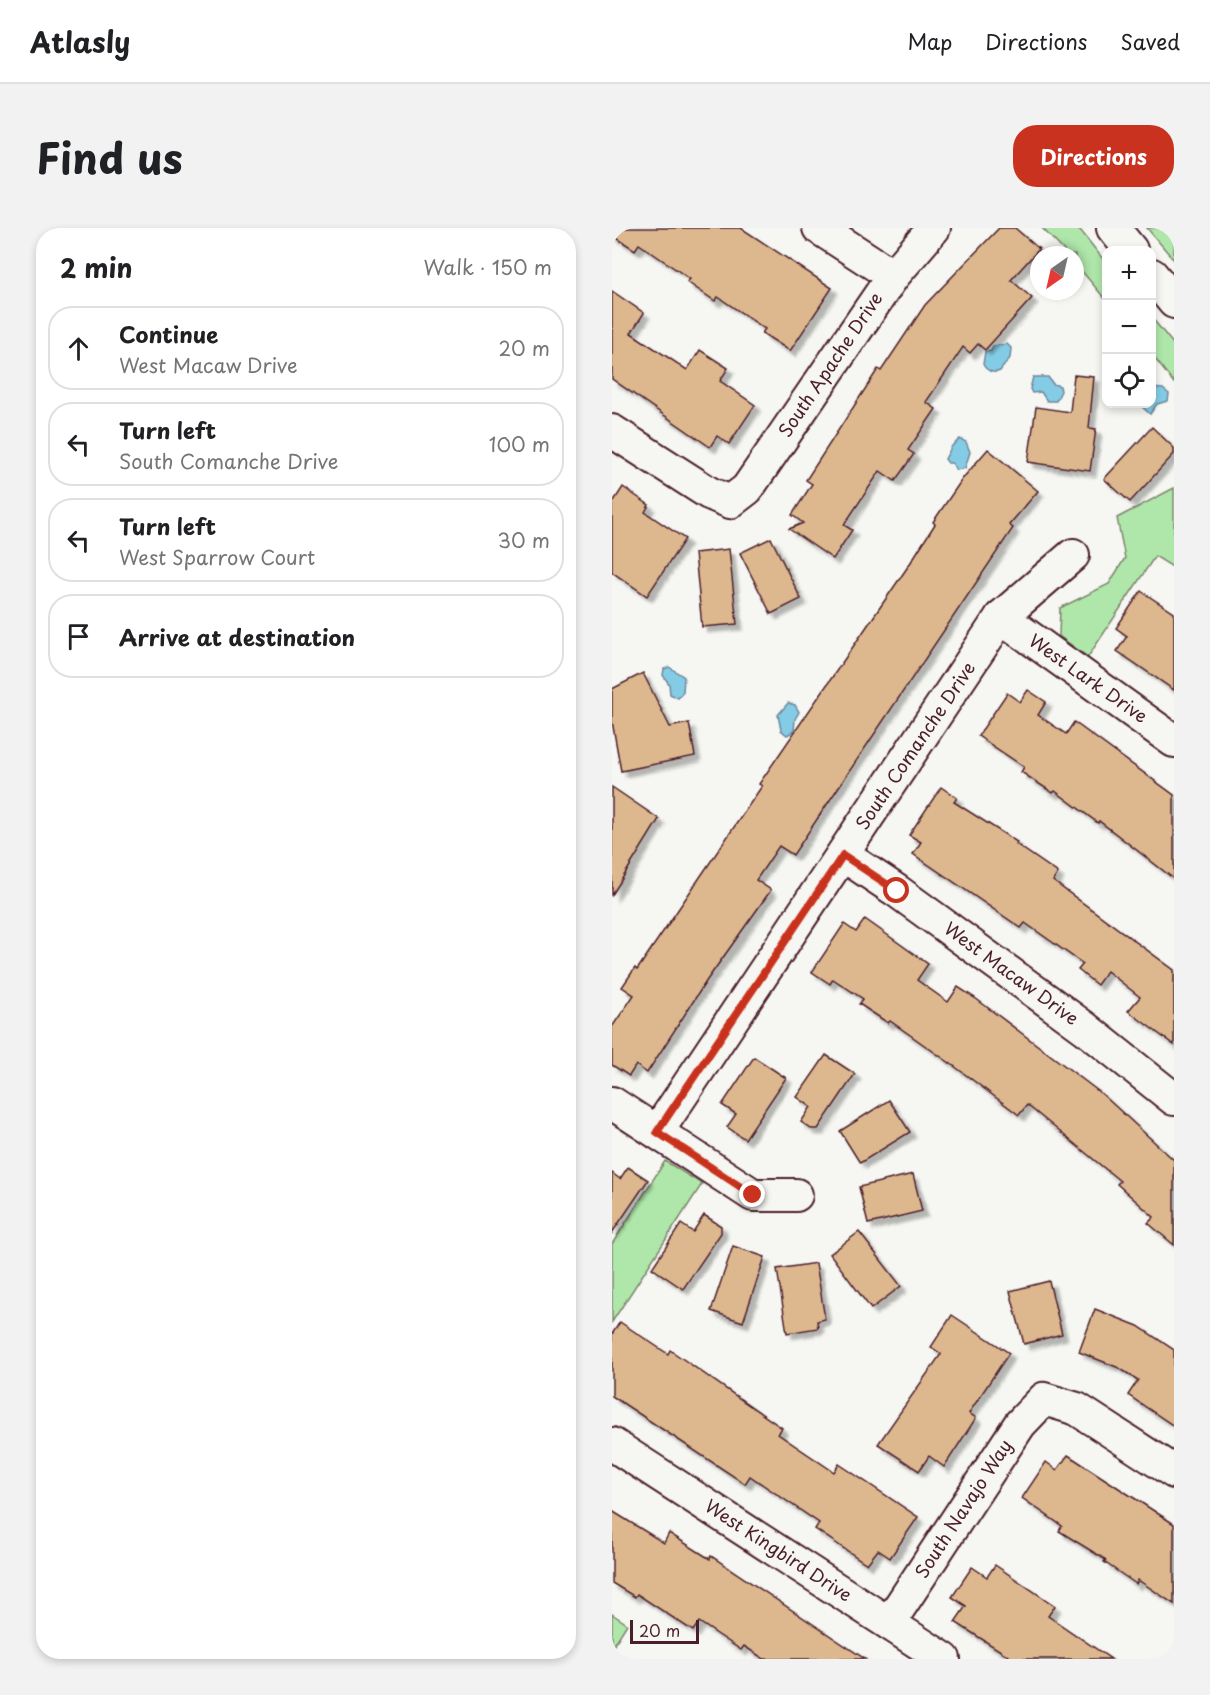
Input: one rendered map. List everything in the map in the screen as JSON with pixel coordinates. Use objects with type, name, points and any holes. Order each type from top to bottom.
[{"type":"street","points":[[819,228],[893,276]]},
{"type":"street","name":"South Apache Drive","points":[[612,431],[709,493],[730,502],[747,489],[893,276],[934,228]]},
{"type":"street","points":[[1113,228],[1128,246]]},
{"type":"street","points":[[1156,280],[1174,302]]},
{"type":"street","name":"South Comanche Drive","points":[[657,1132],[1001,617],[1073,555]]},
{"type":"street","name":"West Lark Drive","points":[[1001,617],[1174,741]]},
{"type":"street","name":"West Macaw Drive","points":[[843,855],[1076,1021],[1174,1099]]},
{"type":"street","points":[[612,1103],[753,1195],[796,1195]]},
{"type":"street","name":"South Navajo Way","points":[[889,1623],[1020,1424],[1044,1399],[1077,1410],[1174,1472]]},
{"type":"street","name":"West Kingbird Drive","points":[[612,1444],[944,1659]]},
{"type":"green space","points":[[1042,228],[1077,228],[1081,231],[1102,258],[1102,295],[1084,274],[1084,246],[1059,246]]},
{"type":"green space","points":[[1147,228],[1174,228],[1174,260]]},
{"type":"green space","points":[[1156,323],[1174,345],[1174,383],[1156,360]]},
{"type":"green space","points":[[1174,488],[1174,568],[1155,556],[1088,657],[1059,636],[1060,608],[1109,584],[1125,558],[1117,518]]},
{"type":"green space","points":[[665,1161],[702,1184],[612,1322],[612,1244]]},
{"type":"green space","points":[[612,1614],[627,1624],[612,1648]]},
{"type":"water","points":[[1007,344],[1011,348],[1010,358],[1000,371],[988,370],[983,364],[985,352],[991,351],[993,346]]},
{"type":"water","points":[[1033,377],[1048,377],[1053,384],[1060,386],[1061,391],[1056,401],[1047,401],[1041,392],[1032,393],[1030,389]]},
{"type":"water","points":[[1156,388],[1163,389],[1169,394],[1168,401],[1157,404]]},
{"type":"water","points":[[1143,408],[1154,408],[1150,414]]},
{"type":"water","points":[[960,439],[966,442],[970,452],[965,468],[957,470],[945,459],[952,446]]},
{"type":"water","points":[[669,667],[684,677],[683,692],[678,698],[670,694],[669,684],[663,675],[664,669]]},
{"type":"water","points":[[788,703],[795,705],[799,712],[795,719],[794,731],[787,735],[781,730],[778,715]]},
{"type":"building","points":[[612,228],[741,228],[832,288],[790,351],[762,333],[765,329],[718,297],[715,301],[687,282],[690,279],[639,244],[635,250],[612,235]]},
{"type":"building","points":[[999,228],[1015,228],[1036,246],[1030,246],[1030,259],[1011,280],[1030,296],[1030,300],[985,350],[978,344],[970,353],[963,347],[926,402],[936,409],[908,450],[914,454],[895,481],[880,471],[844,525],[852,530],[833,559],[789,529],[803,523],[792,515],[812,484],[806,480],[878,369],[881,371],[925,305]]},
{"type":"building","points":[[612,291],[644,313],[631,333],[687,370],[700,350],[728,368],[720,381],[755,405],[729,444],[717,436],[710,447],[612,379]]},
{"type":"building","points":[[1074,375],[1094,377],[1089,428],[1096,429],[1090,471],[1028,462],[1036,407],[1070,412]]},
{"type":"building","points":[[1152,427],[1174,448],[1174,454],[1130,502],[1104,479]]},
{"type":"building","points":[[988,449],[1038,491],[1009,525],[1013,528],[793,855],[779,846],[756,880],[771,890],[707,980],[647,1073],[636,1065],[629,1076],[612,1065],[612,1027],[634,995],[622,987],[635,968],[637,970],[762,786],[759,784],[909,565],[935,524],[933,522],[963,478]]},
{"type":"building","points":[[623,487],[649,505],[645,512],[685,539],[647,596],[612,572],[612,504]]},
{"type":"building","points":[[771,538],[801,599],[771,614],[740,553]]},
{"type":"building","points":[[729,549],[737,624],[702,627],[695,553]]},
{"type":"building","points":[[1141,591],[1174,613],[1174,690],[1117,651],[1127,636],[1116,628]]},
{"type":"building","points":[[643,673],[670,727],[689,723],[695,756],[621,771],[612,721],[612,689]]},
{"type":"building","points":[[1028,690],[1046,702],[1038,715],[1066,734],[1074,722],[1174,795],[1174,879],[1099,821],[1098,823],[1055,791],[1053,793],[1021,772],[1024,767],[978,736],[1007,693],[1020,702]]},
{"type":"building","points":[[612,787],[659,819],[612,895]]},
{"type":"building","points":[[941,787],[957,798],[954,802],[1017,842],[1016,844],[1058,873],[1053,881],[1174,970],[1174,1045],[1128,1011],[1140,997],[1107,971],[1097,985],[1078,970],[1083,964],[1025,923],[1021,928],[913,854],[921,842],[909,835]]},
{"type":"building","points":[[865,919],[928,964],[917,980],[948,1002],[958,987],[975,998],[1102,1094],[1174,1160],[1174,1245],[1148,1223],[1154,1217],[1117,1184],[1120,1181],[1027,1105],[1019,1115],[890,1021],[888,1023],[859,1004],[863,999],[833,979],[830,984],[812,972],[844,924],[856,932]]},
{"type":"building","points":[[826,1055],[855,1074],[818,1129],[811,1129],[801,1122],[811,1107],[797,1097]]},
{"type":"building","points":[[754,1057],[786,1078],[745,1139],[727,1127],[736,1114],[722,1105]]},
{"type":"building","points":[[889,1100],[910,1132],[860,1163],[840,1131]]},
{"type":"building","points":[[628,1167],[648,1180],[612,1233],[612,1173],[620,1179]]},
{"type":"building","points":[[913,1174],[922,1211],[868,1224],[859,1187]]},
{"type":"building","points":[[704,1215],[721,1226],[721,1233],[683,1289],[652,1268],[681,1224],[693,1232]]},
{"type":"building","points":[[859,1232],[901,1286],[871,1309],[830,1254]]},
{"type":"building","points":[[733,1246],[765,1257],[743,1322],[711,1311]]},
{"type":"building","points":[[816,1263],[825,1319],[817,1321],[818,1328],[787,1333],[777,1269]]},
{"type":"building","points":[[1049,1281],[1062,1334],[1024,1344],[1010,1291]]},
{"type":"building","points":[[1095,1309],[1138,1326],[1174,1350],[1174,1426],[1128,1395],[1138,1380],[1119,1368],[1079,1352]]},
{"type":"building","points":[[952,1315],[1009,1353],[969,1413],[976,1418],[944,1467],[929,1456],[919,1471],[878,1444],[941,1354],[931,1347]]},
{"type":"building","points":[[620,1322],[668,1354],[670,1350],[782,1428],[778,1434],[834,1472],[839,1464],[918,1517],[890,1558],[878,1550],[867,1564],[815,1529],[819,1523],[750,1476],[745,1484],[612,1396],[612,1334]]},
{"type":"building","points":[[1068,1455],[1174,1524],[1174,1604],[1138,1580],[1136,1584],[1104,1562],[1106,1560],[1059,1531],[1062,1526],[1022,1498],[1046,1462],[1057,1470]]},
{"type":"building","points":[[612,1511],[664,1543],[669,1533],[710,1559],[711,1556],[865,1659],[764,1659],[744,1646],[741,1650],[699,1622],[693,1631],[637,1594],[635,1597],[612,1583]]},
{"type":"building","points":[[995,1565],[1055,1606],[1048,1616],[1111,1659],[1013,1659],[955,1622],[966,1606],[952,1597],[972,1567],[987,1577]]},
{"type":"route","points":[[753,1195],[657,1132],[843,855],[897,891]]}]
